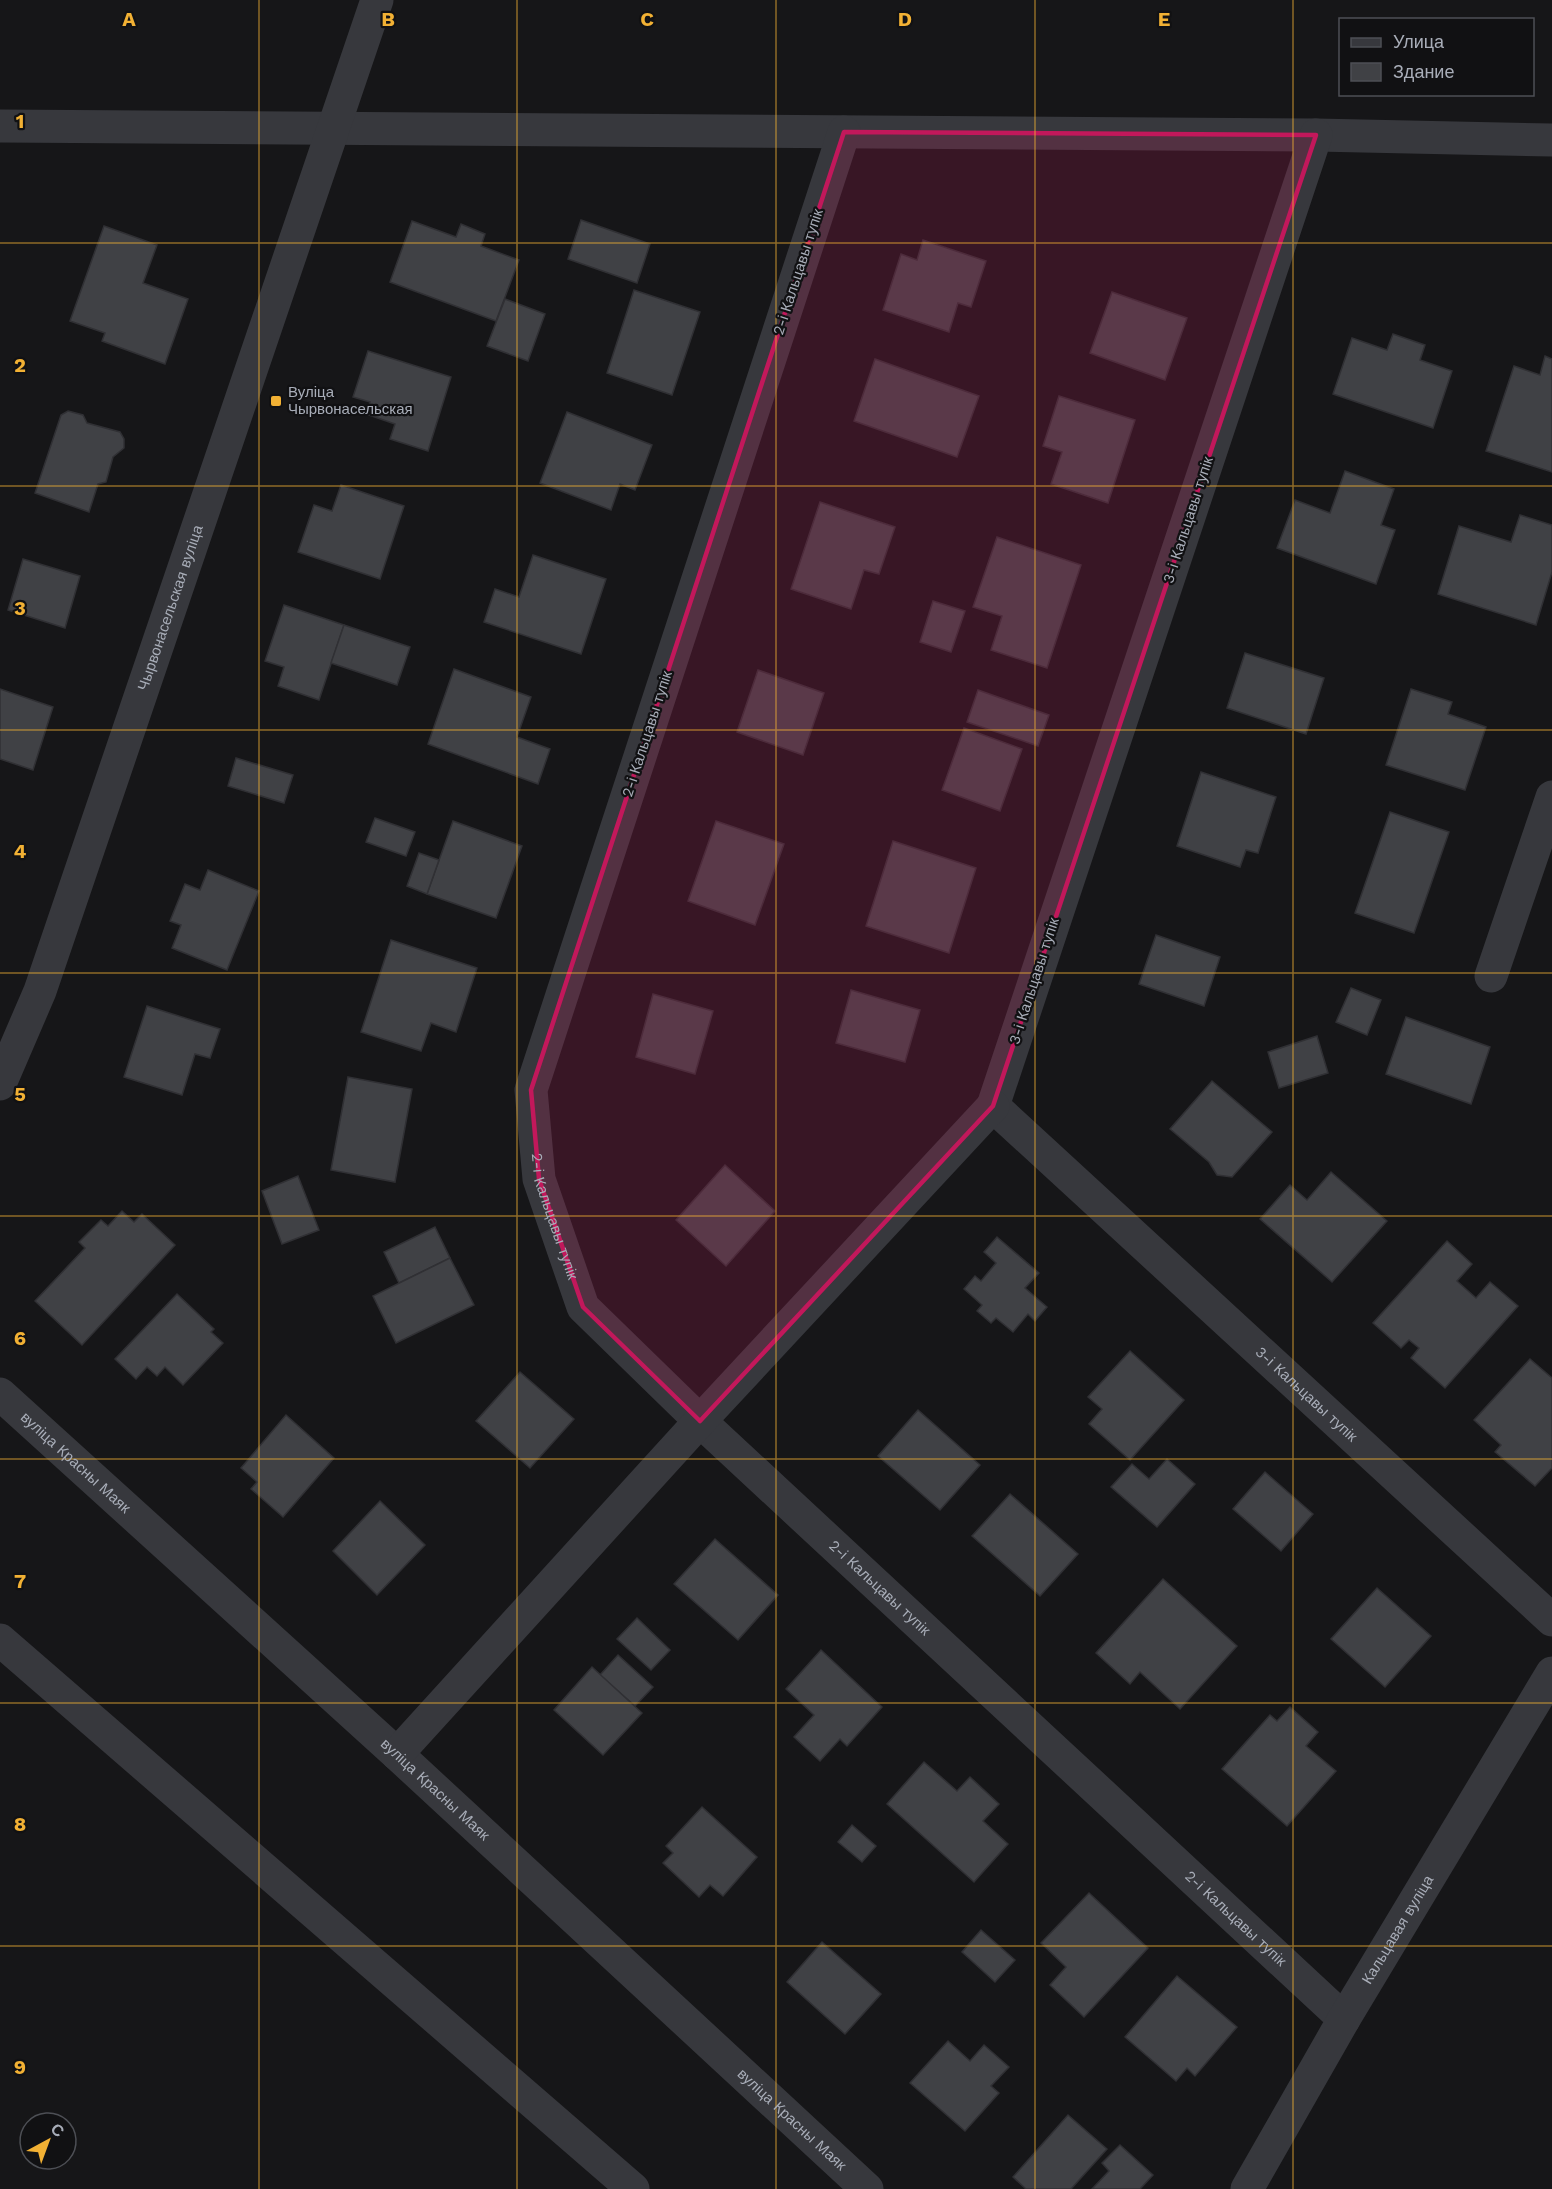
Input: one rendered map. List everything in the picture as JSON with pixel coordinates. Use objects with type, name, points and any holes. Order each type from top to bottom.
[{"type":"street","name":"Чырвонасельская вуліца","points":[[0,1084],[40,992],[377,0]]},
{"type":"street","points":[[0,126],[1316,135],[1552,140]]},
{"type":"street","name":"2-і Кальцавы тупік","points":[[844,132],[531,1090],[538,1179],[583,1308],[700,1421],[1344,2019]]},
{"type":"street","name":"3-і Кальцавы тупік","points":[[1316,135],[993,1106],[1552,1620]]},
{"type":"street","points":[[1491,976],[1552,797]]},
{"type":"street","points":[[397,1754],[700,1421],[993,1106]]},
{"type":"street","name":"вуліца Красны Маяк","points":[[0,1394],[397,1754],[867,2189]]},
{"type":"street","points":[[0,1640],[633,2189]]},
{"type":"street","name":"Кальцавая вуліца","points":[[1247,2189],[1344,2019],[1552,1672]]},
{"type":"highlighted area","points":[[844,132],[1316,135],[993,1106],[700,1421],[583,1307],[539,1179],[531,1090]]},
{"type":"building","points":[[581,220],[650,244],[637,283],[568,259]]},
{"type":"building","points":[[412,221],[456,237],[461,224],[485,234],[481,246],[519,260],[496,321],[390,282]]},
{"type":"building","points":[[104,226],[157,245],[143,283],[188,299],[165,364],[102,341],[105,333],[70,321]]},
{"type":"building","points":[[923,240],[986,261],[971,307],[958,303],[949,332],[883,310],[901,254],[917,260]]},
{"type":"building","points":[[634,290],[700,312],[672,395],[607,373]]},
{"type":"building","points":[[1112,292],[1187,318],[1165,380],[1090,353]]},
{"type":"building","points":[[505,299],[545,314],[528,361],[487,346]]},
{"type":"building","points":[[1393,334],[1425,345],[1420,360],[1452,371],[1433,428],[1333,394],[1352,338],[1387,350]]},
{"type":"building","points":[[368,351],[451,377],[428,451],[390,439],[395,424],[366,414],[370,402],[353,397]]},
{"type":"building","points":[[1545,356],[1552,359],[1552,472],[1486,451],[1514,366],[1540,375]]},
{"type":"building","points":[[875,359],[979,396],[957,457],[854,421]]},
{"type":"building","points":[[1059,396],[1135,420],[1108,503],[1051,484],[1062,452],[1043,446]]},
{"type":"building","points":[[68,411],[83,415],[87,423],[120,432],[124,439],[124,448],[113,457],[106,482],[98,484],[89,512],[35,493],[61,415]]},
{"type":"building","points":[[567,412],[652,445],[635,490],[620,484],[611,510],[540,483]]},
{"type":"building","points":[[1345,471],[1394,489],[1381,525],[1395,530],[1376,584],[1277,548],[1295,500],[1330,513]]},
{"type":"building","points":[[341,485],[404,506],[380,579],[298,552],[314,505],[332,511]]},
{"type":"building","points":[[820,502],[895,527],[879,574],[864,570],[851,609],[791,589]]},
{"type":"building","points":[[1520,515],[1552,525],[1552,572],[1536,625],[1438,594],[1459,526],[1511,542]]},
{"type":"building","points":[[997,537],[1081,565],[1047,668],[991,650],[1002,616],[973,607]]},
{"type":"building","points":[[533,555],[606,579],[581,654],[484,622],[495,589],[519,597]]},
{"type":"building","points":[[23,559],[80,576],[65,628],[8,610]]},
{"type":"building","points":[[933,601],[965,611],[951,652],[920,642]]},
{"type":"building","points":[[284,605],[344,625],[319,700],[278,686],[284,667],[265,661]]},
{"type":"building","points":[[344,625],[410,647],[397,685],[331,663]]},
{"type":"building","points":[[1245,653],[1324,678],[1306,734],[1227,708]]},
{"type":"building","points":[[454,669],[531,697],[517,737],[550,749],[538,784],[428,744]]},
{"type":"building","points":[[758,670],[824,693],[803,755],[737,732]]},
{"type":"building","points":[[0,689],[53,707],[33,770],[0,759]]},
{"type":"building","points":[[1411,689],[1452,702],[1448,714],[1486,727],[1465,790],[1386,765]]},
{"type":"building","points":[[978,690],[1049,715],[1038,746],[967,722]]},
{"type":"building","points":[[964,728],[1022,749],[1000,811],[942,790]]},
{"type":"building","points":[[236,758],[293,775],[284,803],[228,786]]},
{"type":"building","points":[[1201,772],[1276,797],[1258,853],[1246,850],[1240,867],[1177,846]]},
{"type":"building","points":[[1390,812],[1449,832],[1414,933],[1355,913]]},
{"type":"building","points":[[375,818],[415,832],[406,856],[366,842]]},
{"type":"building","points":[[453,821],[522,846],[496,918],[427,894]]},
{"type":"building","points":[[716,821],[784,844],[755,925],[688,901]]},
{"type":"building","points":[[893,841],[976,868],[949,953],[866,926]]},
{"type":"building","points":[[419,853],[439,860],[427,894],[407,886]]},
{"type":"building","points":[[208,870],[259,891],[227,970],[172,948],[181,925],[170,921],[185,884],[200,890]]},
{"type":"building","points":[[1156,935],[1220,957],[1204,1006],[1139,984]]},
{"type":"building","points":[[391,940],[477,968],[456,1032],[431,1023],[421,1051],[361,1032]]},
{"type":"building","points":[[1351,988],[1381,1000],[1367,1035],[1336,1022]]},
{"type":"building","points":[[851,990],[920,1010],[905,1062],[836,1043]]},
{"type":"building","points":[[653,994],[713,1011],[695,1074],[636,1057]]},
{"type":"building","points":[[147,1006],[220,1029],[210,1058],[195,1054],[182,1095],[124,1077]]},
{"type":"building","points":[[1406,1017],[1490,1047],[1471,1104],[1386,1074]]},
{"type":"building","points":[[1317,1036],[1328,1073],[1279,1088],[1268,1052]]},
{"type":"building","points":[[348,1077],[412,1089],[395,1182],[331,1170]]},
{"type":"building","points":[[1212,1081],[1272,1132],[1232,1177],[1217,1175],[1209,1162],[1170,1129]]},
{"type":"building","points":[[725,1165],[775,1211],[726,1266],[676,1220]]},
{"type":"building","points":[[1331,1172],[1387,1221],[1332,1282],[1260,1219],[1290,1185],[1307,1200]]},
{"type":"building","points":[[298,1176],[319,1230],[282,1244],[262,1191]]},
{"type":"building","points":[[122,1211],[134,1222],[142,1214],[175,1245],[82,1345],[35,1301],[85,1248],[79,1242],[101,1220],[108,1226]]},
{"type":"building","points":[[435,1227],[450,1258],[399,1283],[384,1252]]},
{"type":"building","points":[[997,1237],[1039,1273],[1025,1288],[1047,1307],[1035,1321],[1028,1314],[1013,1332],[996,1318],[991,1323],[977,1311],[982,1305],[964,1289],[975,1276],[981,1281],[996,1263],[984,1252]]},
{"type":"building","points":[[1447,1241],[1472,1264],[1457,1281],[1476,1298],[1490,1282],[1518,1306],[1445,1388],[1411,1358],[1419,1348],[1409,1340],[1401,1348],[1373,1323]]},
{"type":"building","points":[[450,1258],[474,1305],[396,1343],[373,1296]]},
{"type":"building","points":[[177,1294],[214,1329],[211,1332],[223,1343],[183,1385],[165,1367],[157,1376],[147,1367],[136,1379],[115,1359]]},
{"type":"building","points":[[1130,1351],[1184,1400],[1130,1460],[1089,1424],[1102,1409],[1088,1397]]},
{"type":"building","points":[[1530,1359],[1552,1378],[1552,1468],[1535,1486],[1495,1452],[1501,1445],[1474,1420]]},
{"type":"building","points":[[520,1372],[574,1419],[530,1468],[476,1421]]},
{"type":"building","points":[[918,1410],[980,1465],[940,1510],[878,1456]]},
{"type":"building","points":[[286,1415],[334,1458],[283,1517],[251,1489],[257,1482],[241,1468]]},
{"type":"building","points":[[1167,1459],[1195,1484],[1157,1527],[1111,1487],[1132,1464],[1149,1479]]},
{"type":"building","points":[[1265,1472],[1313,1514],[1281,1551],[1233,1509]]},
{"type":"building","points":[[1010,1494],[1078,1554],[1040,1596],[972,1536]]},
{"type":"building","points":[[380,1501],[425,1545],[377,1595],[333,1551]]},
{"type":"building","points":[[715,1539],[778,1595],[738,1640],[674,1584]]},
{"type":"building","points":[[1163,1579],[1237,1646],[1180,1709],[1140,1672],[1130,1684],[1096,1653]]},
{"type":"building","points":[[1377,1588],[1431,1636],[1385,1687],[1331,1639]]},
{"type":"building","points":[[637,1618],[670,1650],[651,1670],[617,1639]]},
{"type":"building","points":[[821,1650],[882,1707],[847,1746],[840,1739],[820,1761],[794,1737],[814,1715],[786,1689]]},
{"type":"building","points":[[618,1655],[653,1687],[635,1706],[600,1675]]},
{"type":"building","points":[[592,1667],[642,1713],[603,1755],[554,1710]]},
{"type":"building","points":[[1290,1707],[1318,1732],[1306,1746],[1336,1771],[1287,1826],[1222,1769],[1270,1715],[1277,1721]]},
{"type":"building","points":[[924,1762],[957,1791],[970,1777],[999,1804],[983,1821],[1008,1844],[974,1882],[887,1804]]},
{"type":"building","points":[[702,1807],[757,1857],[723,1896],[710,1885],[699,1897],[663,1863],[673,1853],[666,1846]]},
{"type":"building","points":[[852,1825],[876,1846],[862,1862],[838,1842]]},
{"type":"building","points":[[1089,1893],[1148,1948],[1084,2017],[1050,1985],[1066,1967],[1041,1943]]},
{"type":"building","points":[[981,1930],[1015,1960],[995,1982],[962,1952]]},
{"type":"building","points":[[822,1942],[881,1994],[845,2034],[787,1982]]},
{"type":"building","points":[[1177,1976],[1237,2027],[1195,2076],[1187,2068],[1176,2081],[1125,2037]]},
{"type":"building","points":[[948,2041],[970,2061],[984,2045],[1009,2067],[991,2086],[999,2093],[965,2131],[910,2083]]},
{"type":"building","points":[[1068,2115],[1107,2149],[1071,2189],[1026,2189],[1013,2177]]},
{"type":"building","points":[[1120,2145],[1153,2175],[1140,2189],[1092,2189],[1109,2171],[1102,2163]]},
{"type":"place","name":"Вуліца Чырвонасельская","points":[[276,401]]}]
